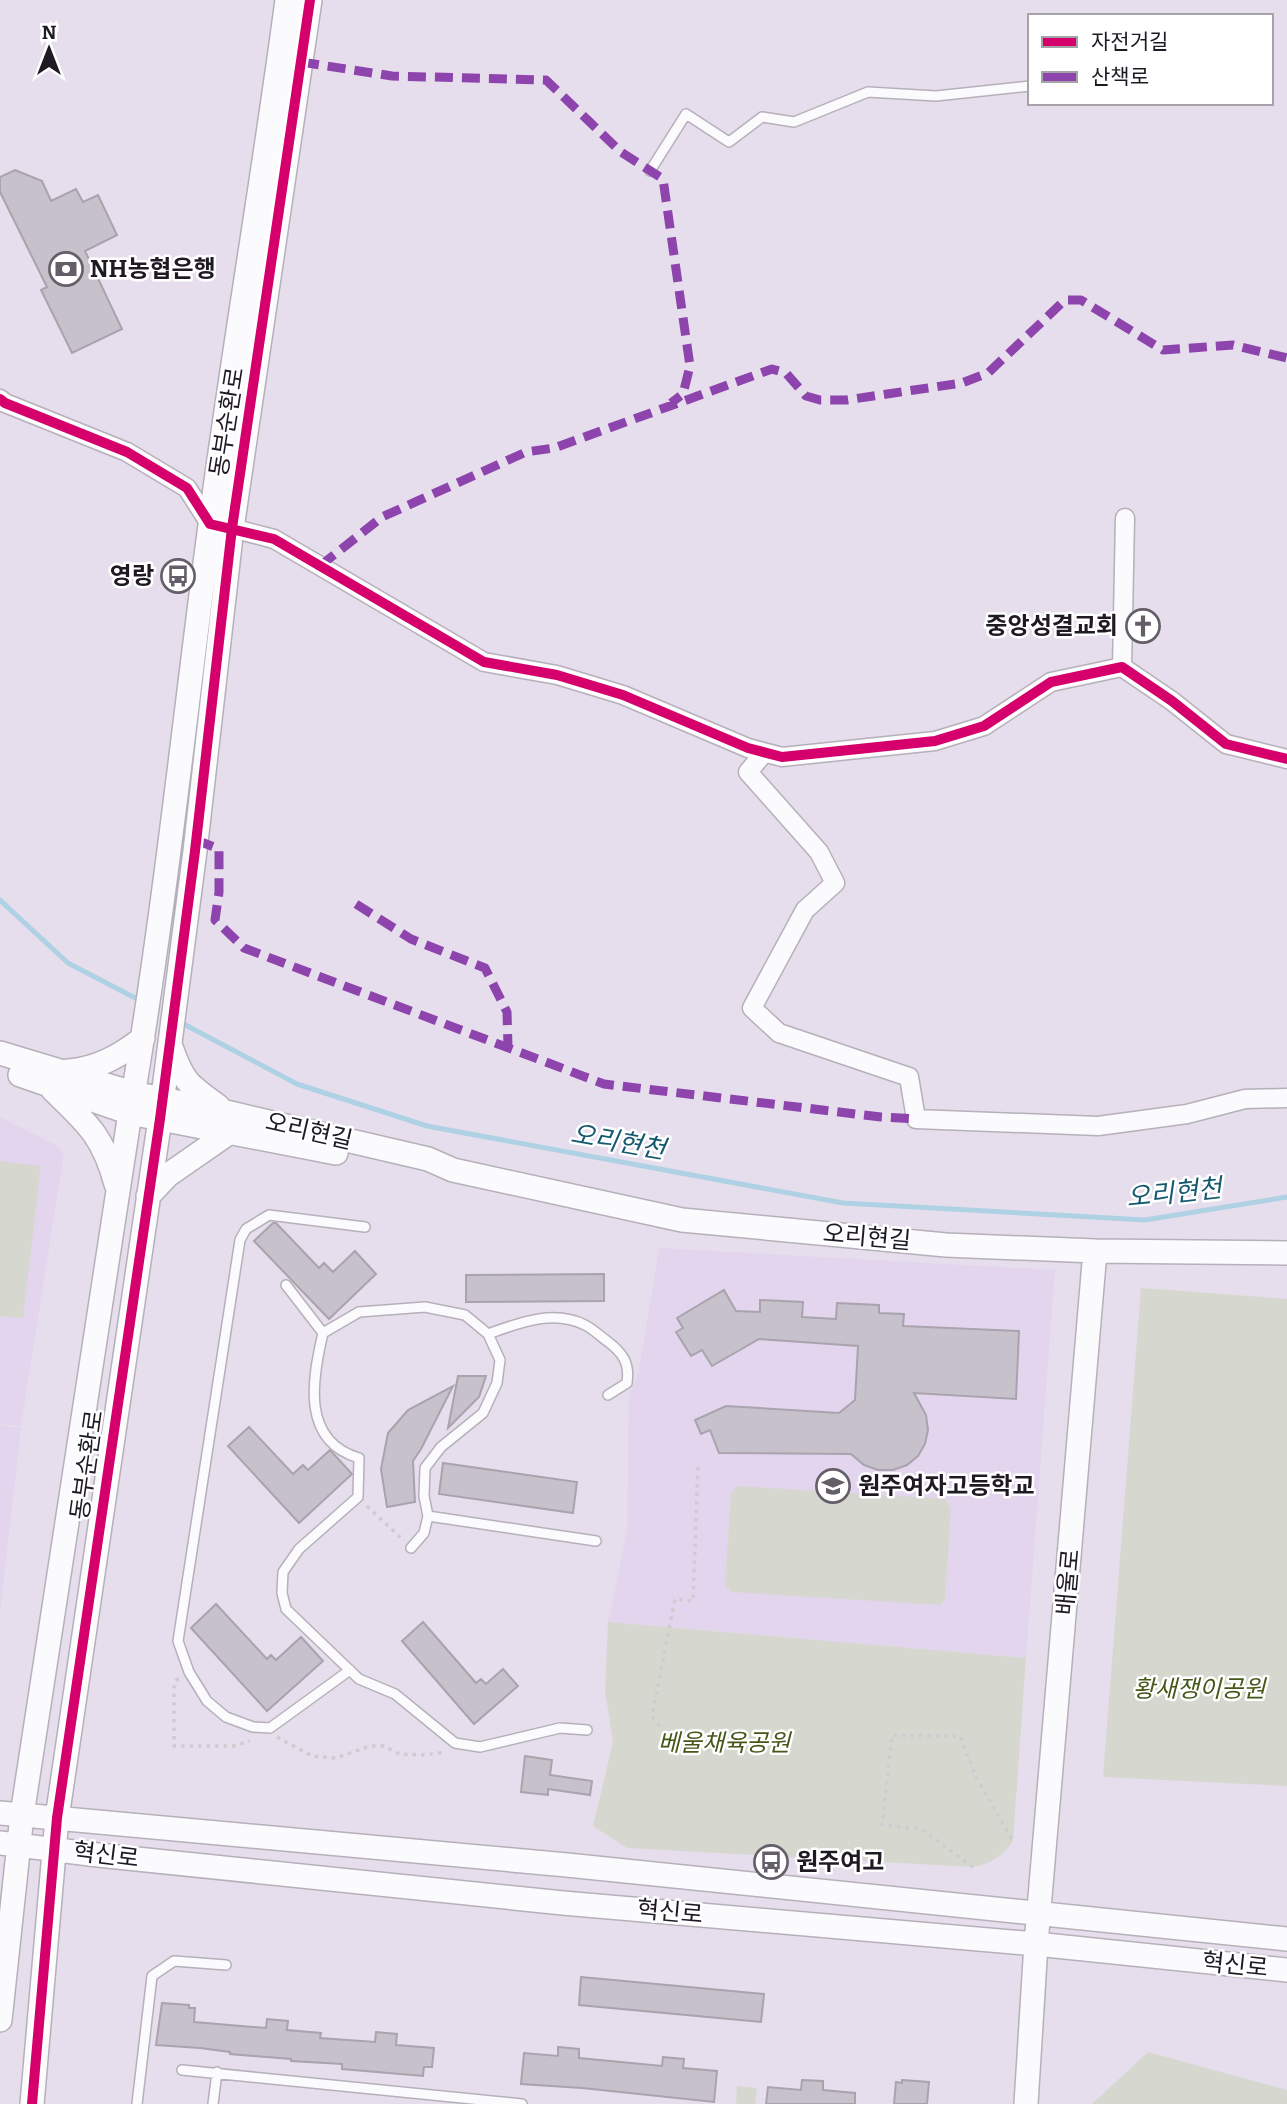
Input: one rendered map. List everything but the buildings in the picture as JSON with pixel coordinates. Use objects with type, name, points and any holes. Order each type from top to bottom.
[{"type":"street","name":"동부순환로","points":[[54,1849],[161,1109],[195,851],[221,526],[287,0]]},
{"type":"street","name":"동부순환로","points":[[9,1844],[11,1814],[143,1038],[221,526],[310,0]]},
{"type":"street","points":[[0,399],[127,452],[187,488],[221,526],[274,539],[484,662],[557,675],[623,695],[764,753],[782,757],[935,741],[984,726],[1051,682],[1122,667],[1172,701],[1226,744],[1287,759]]},
{"type":"street","points":[[1122,667],[1125,518]]},
{"type":"street","points":[[764,753],[748,772],[819,852],[835,883],[805,910],[752,1008],[779,1032],[909,1077],[916,1118],[1098,1126],[1187,1114],[1245,1099],[1287,1098]]},
{"type":"street","points":[[52,1079],[86,1070],[124,1053],[143,1038]]},
{"type":"street","points":[[148,1196],[228,1122],[188,1083],[178,1069],[170,1042]]},
{"type":"street","points":[[0,1053],[52,1079],[92,1128],[111,1164],[118,1191]]},
{"type":"street","points":[[0,1068],[52,1079],[131,1103]]},
{"type":"street","name":"오리현길","points":[[131,1103],[228,1122],[430,1171],[453,1170],[682,1220],[946,1245],[1095,1251],[1287,1253]]},
{"type":"street","name":"배울로","points":[[1036,1944],[1095,1251]]},
{"type":"street","name":"혁신로","points":[[11,1814],[567,1865],[1287,1939]]},
{"type":"street","points":[[0,2020],[9,1844]]},
{"type":"street","name":"혁신로","points":[[9,1844],[563,1903],[1036,1944],[1287,1970]]},
{"type":"street","points":[[32,2104],[54,1849]]},
{"type":"street","points":[[563,1903],[567,1865]]},
{"type":"street","points":[[1026,2104],[1036,1944]]},
{"type":"lane","points":[[650,171],[686,114],[729,142],[762,117],[794,122],[868,92],[936,96],[1028,86]]},
{"type":"lane","points":[[350,1670],[270,1728],[253,1727],[226,1717],[207,1701],[189,1672],[178,1641],[240,1240],[246,1229],[269,1215],[365,1227]]},
{"type":"lane","points":[[286,1285],[323,1333],[315,1381],[316,1418],[323,1435],[343,1453],[359,1458],[358,1497],[299,1549],[283,1572],[282,1593],[286,1609],[359,1679],[395,1694],[455,1743],[480,1747],[560,1728],[587,1730]]},
{"type":"lane","points":[[323,1333],[359,1312],[425,1307],[465,1315],[488,1334],[500,1360],[497,1383],[482,1413],[441,1447],[425,1468],[424,1496],[428,1516],[424,1533],[411,1548]]},
{"type":"lane","points":[[488,1334],[533,1319],[563,1318],[585,1325],[621,1352],[629,1369],[627,1383],[608,1395]]},
{"type":"lane","points":[[428,1516],[596,1541]]},
{"type":"lane","points":[[137,2104],[152,1976],[174,1961],[226,1965]]},
{"type":"lane","points":[[182,2070],[522,2104]]},
{"type":"lane","points":[[213,2104],[217,2072]]},
{"type":"path","points":[[698,1467],[693,1601],[675,1599],[652,1716],[674,1745],[727,1752]]},
{"type":"path","points":[[358,1497],[411,1548]]},
{"type":"path","points":[[189,1672],[176,1681],[174,1688],[174,1746],[233,1746],[256,1739],[264,1728],[312,1756],[336,1758],[370,1746],[384,1746],[400,1754],[425,1755],[446,1751],[455,1743]]},
{"type":"path","points":[[973,1867],[920,1829],[882,1825],[892,1735],[960,1737],[977,1779],[1013,1841]]},
{"type":"shaded area","points":[[0,1117],[54,1144],[64,1153],[21,1426],[0,1424]]},
{"type":"shaded area","name":"원주여자고등학교","points":[[659,1248],[1055,1270],[1026,1658],[608,1622],[627,1530],[629,1394],[638,1375]]},
{"type":"shaded area","points":[[0,1425],[21,1428],[0,1613]]},
{"type":"green space","points":[[0,1161],[41,1166],[23,1318],[0,1316]]},
{"type":"green space","name":"황새쟁이공원","points":[[1141,1288],[1287,1299],[1287,1786],[1103,1777]]},
{"type":"green space","points":[[737,1486],[945,1499],[951,1508],[945,1600],[941,1605],[731,1592],[725,1584],[731,1493]]},
{"type":"green space","name":"베울채육공원","points":[[608,1622],[1026,1658],[1013,1841],[996,1858],[973,1867],[627,1848],[593,1826],[613,1742],[605,1691]]},
{"type":"green space","points":[[1148,2052],[1287,2090],[1287,2104],[1092,2104]]},
{"type":"green space","points":[[737,2086],[757,2088],[755,2104],[736,2104]]},
{"type":"waterway","name":"오리현천","points":[[0,900],[68,963],[141,1001]]},
{"type":"waterway","name":"오리현천","points":[[178,1021],[297,1084],[427,1126],[843,1203],[1145,1220],[1287,1197]]},
{"type":"marked path","points":[[301,62],[392,76],[546,80],[621,152],[663,179],[690,366],[683,394],[671,403]]},
{"type":"marked path","points":[[320,566],[382,517],[526,452],[554,448],[772,369],[786,373],[806,396],[820,400],[846,400],[962,383],[988,373],[1065,300],[1081,300],[1163,350],[1233,345],[1287,358]]},
{"type":"marked path","points":[[196,840],[219,849],[219,892],[215,920],[244,948],[604,1084],[916,1119]]},
{"type":"marked path","points":[[356,904],[411,939],[485,968],[507,1012],[508,1047]]},
{"type":"cycle path","points":[[32,2104],[57,1818],[160,1119],[195,851],[232,528],[310,0]]},
{"type":"cycle path","points":[[0,399],[127,452],[187,488],[210,524],[274,539],[484,662],[557,675],[623,695],[748,748],[782,757],[935,741],[984,726],[1051,682],[1122,667],[1172,701],[1226,744],[1287,759]]},
{"type":"place","name":"NH농협은행","points":[[66,269]]},
{"type":"place","name":"영랑","points":[[178,576]]},
{"type":"place","name":"중앙성결교회","points":[[1143,626]]},
{"type":"place","name":"원주여자고등학교","points":[[833,1486]]},
{"type":"place","name":"원주여고","points":[[771,1862]]}]
